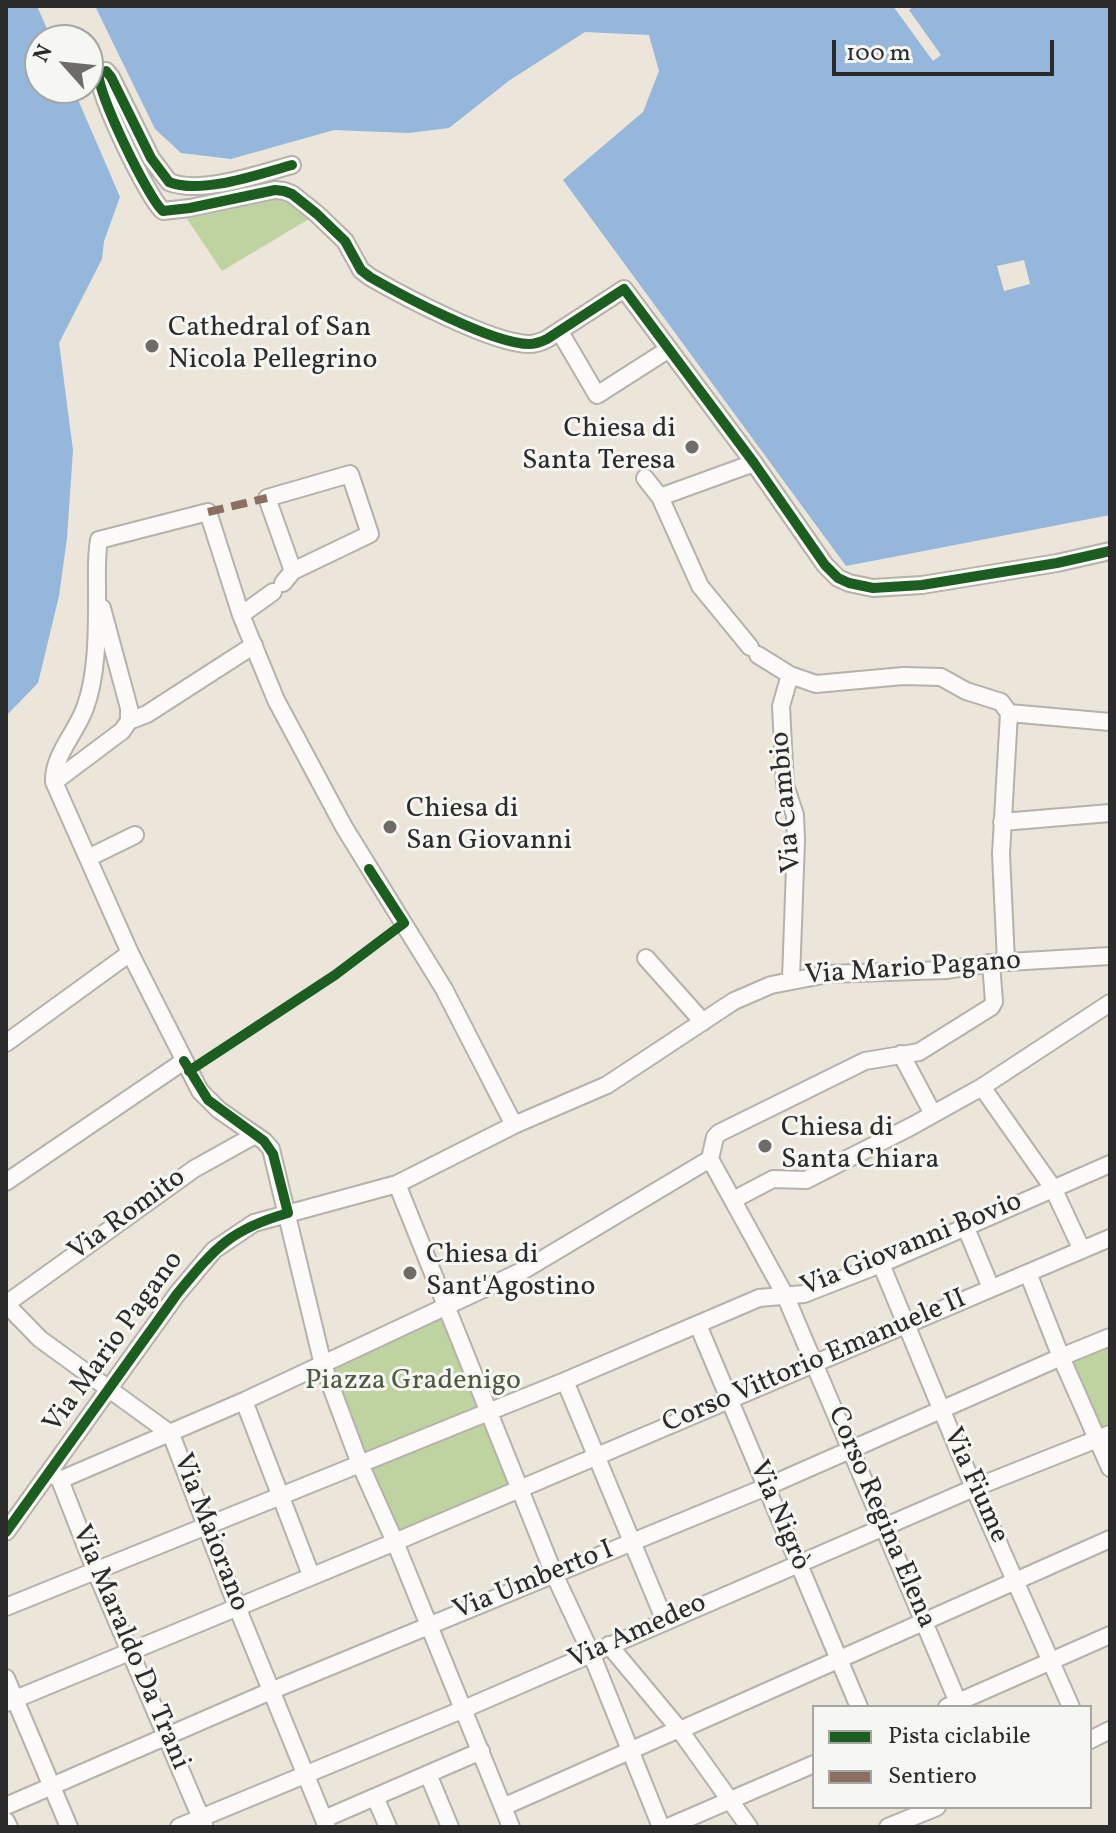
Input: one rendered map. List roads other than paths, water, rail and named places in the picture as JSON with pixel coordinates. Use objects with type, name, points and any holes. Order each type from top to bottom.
[{"type":"street","points":[[292,165],[196,186],[169,182],[151,158],[111,77],[106,71],[99,73],[97,80],[104,101],[160,209],[172,211],[275,190],[292,194],[345,241],[361,270],[375,280],[502,340],[533,344],[560,332],[624,289],[754,463],[825,565],[838,578],[862,587],[922,585],[1110,551]]},
{"type":"street","points":[[560,332],[597,395],[669,349]]},
{"type":"street","points":[[660,497],[754,463]]},
{"type":"street","points":[[241,615],[283,582],[370,534],[350,474],[267,498],[283,582]]},
{"type":"street","points":[[55,1476],[171,1434],[526,1269],[710,1159],[715,1137],[719,1133],[865,1061],[919,1052],[991,1007],[994,1002],[1009,713],[1001,702],[966,691],[941,677],[903,676],[821,684],[805,682],[790,675],[754,651],[700,586],[660,497],[645,478]]},
{"type":"street","points":[[511,1827],[360,1464],[323,1365],[271,1149],[203,1096],[130,953],[54,782],[56,762],[82,716],[90,693],[99,540],[208,512],[241,615],[276,700],[329,801],[454,1002],[514,1125]]},
{"type":"street","points":[[97,591],[129,708],[129,721]]},
{"type":"street","points":[[54,782],[122,731],[129,721],[147,714],[254,645]]},
{"type":"street","name":"Via Cambio","points":[[790,675],[781,706],[785,785],[795,815],[796,840],[791,979]]},
{"type":"street","points":[[1009,713],[1110,722]]},
{"type":"street","points":[[1002,822],[1110,813]]},
{"type":"street","points":[[88,858],[135,835]]},
{"type":"street","points":[[6,1043],[130,953]]},
{"type":"street","name":"Via Mario Pagano","points":[[6,1532],[55,1476],[109,1388],[177,1294],[214,1250],[254,1223],[397,1184],[514,1125],[607,1085],[722,1009],[758,989],[791,979],[866,971],[946,970],[998,963],[1110,956]]},
{"type":"street","points":[[646,958],[703,1022]]},
{"type":"street","points":[[733,1200],[773,1179],[806,1180],[933,1114],[982,1087],[1110,1003]]},
{"type":"street","points":[[901,1054],[933,1114]]},
{"type":"street","points":[[6,1182],[184,1061]]},
{"type":"street","points":[[982,1087],[1053,1188],[1082,1250]]},
{"type":"street","name":"Via Romito","points":[[6,1304],[194,1169],[255,1135]]},
{"type":"street","name":"Corso Regina Elena","points":[[710,1159],[785,1295],[924,1621],[955,1705]]},
{"type":"street","name":"Via Giovanni Bovio","points":[[490,1411],[759,1298],[804,1294],[881,1264],[1110,1164]]},
{"type":"street","points":[[397,1184],[554,1574],[591,1653],[661,1827]]},
{"type":"street","points":[[966,1228],[991,1288]]},
{"type":"street","name":"Corso Vittorio Emanuele II","points":[[520,1487],[1110,1238]]},
{"type":"street","name":"Via Fiume","points":[[881,1264],[974,1488],[1070,1705]]},
{"type":"street","points":[[1028,1273],[1061,1357],[1104,1436],[1110,1468]]},
{"type":"street","name":"Via Maiorano","points":[[6,1304],[40,1339],[171,1434],[237,1607],[326,1823]]},
{"type":"street","name":"Via Nigrò","points":[[698,1325],[858,1705]]},
{"type":"street","name":"Via Umberto I","points":[[6,1806],[273,1690],[766,1487],[940,1408],[1110,1337]]},
{"type":"street","points":[[565,1381],[665,1621]]},
{"type":"street","points":[[244,1401],[311,1575]]},
{"type":"street","points":[[6,1607],[490,1411]]},
{"type":"street","name":"Via Amedeo","points":[[179,1827],[203,1822],[306,1774],[464,1709],[798,1563],[1104,1436]]},
{"type":"street","name":"Via Maraldo Da Trani","points":[[55,1476],[203,1822]]},
{"type":"street","points":[[10,1701],[520,1487]]},
{"type":"street","points":[[6,1503],[20,1513]]},
{"type":"street","points":[[503,1807],[1110,1539]]},
{"type":"street","points":[[955,1705],[1110,1635]]},
{"type":"street","points":[[609,1645],[680,1729],[749,1827]]},
{"type":"street","points":[[6,1678],[10,1701],[69,1827]]},
{"type":"street","points":[[1092,1739],[1110,1730]]},
{"type":"street","points":[[326,1823],[375,1797],[481,1751]]},
{"type":"street","points":[[668,1827],[812,1765]]},
{"type":"street","points":[[428,1774],[450,1827]]},
{"type":"street","points":[[375,1797],[388,1827]]},
{"type":"street","points":[[888,1827],[905,1813],[926,1809]]},
{"type":"street","points":[[6,1821],[9,1827]]},
{"type":"water","points":[[6,6],[37,6],[45,24],[24,24],[24,104],[80,104],[120,197],[104,241],[102,259],[59,343],[73,450],[67,538],[59,596],[38,683],[6,716]]},
{"type":"water","points":[[95,6],[893,6],[933,61],[941,55],[909,10],[914,6],[1110,6],[1110,515],[846,566],[563,180],[643,112],[659,71],[649,35],[585,32],[510,80],[449,128],[408,133],[334,130],[231,159],[181,153],[155,129]]},
{"type":"place","name":"Cathedral of San Nicola Pellegrino","points":[[152,346]]},
{"type":"place","name":"Chiesa di Santa Teresa","points":[[692,447]]},
{"type":"place","name":"Chiesa di San Giovanni","points":[[390,827]]},
{"type":"place","name":"Chiesa di Santa Chiara","points":[[765,1146]]},
{"type":"place","name":"Chiesa di Sant'Agostino","points":[[410,1273]]},
{"type":"park label","name":"Piazza Gradenigo","points":[[413,1383]]}]
